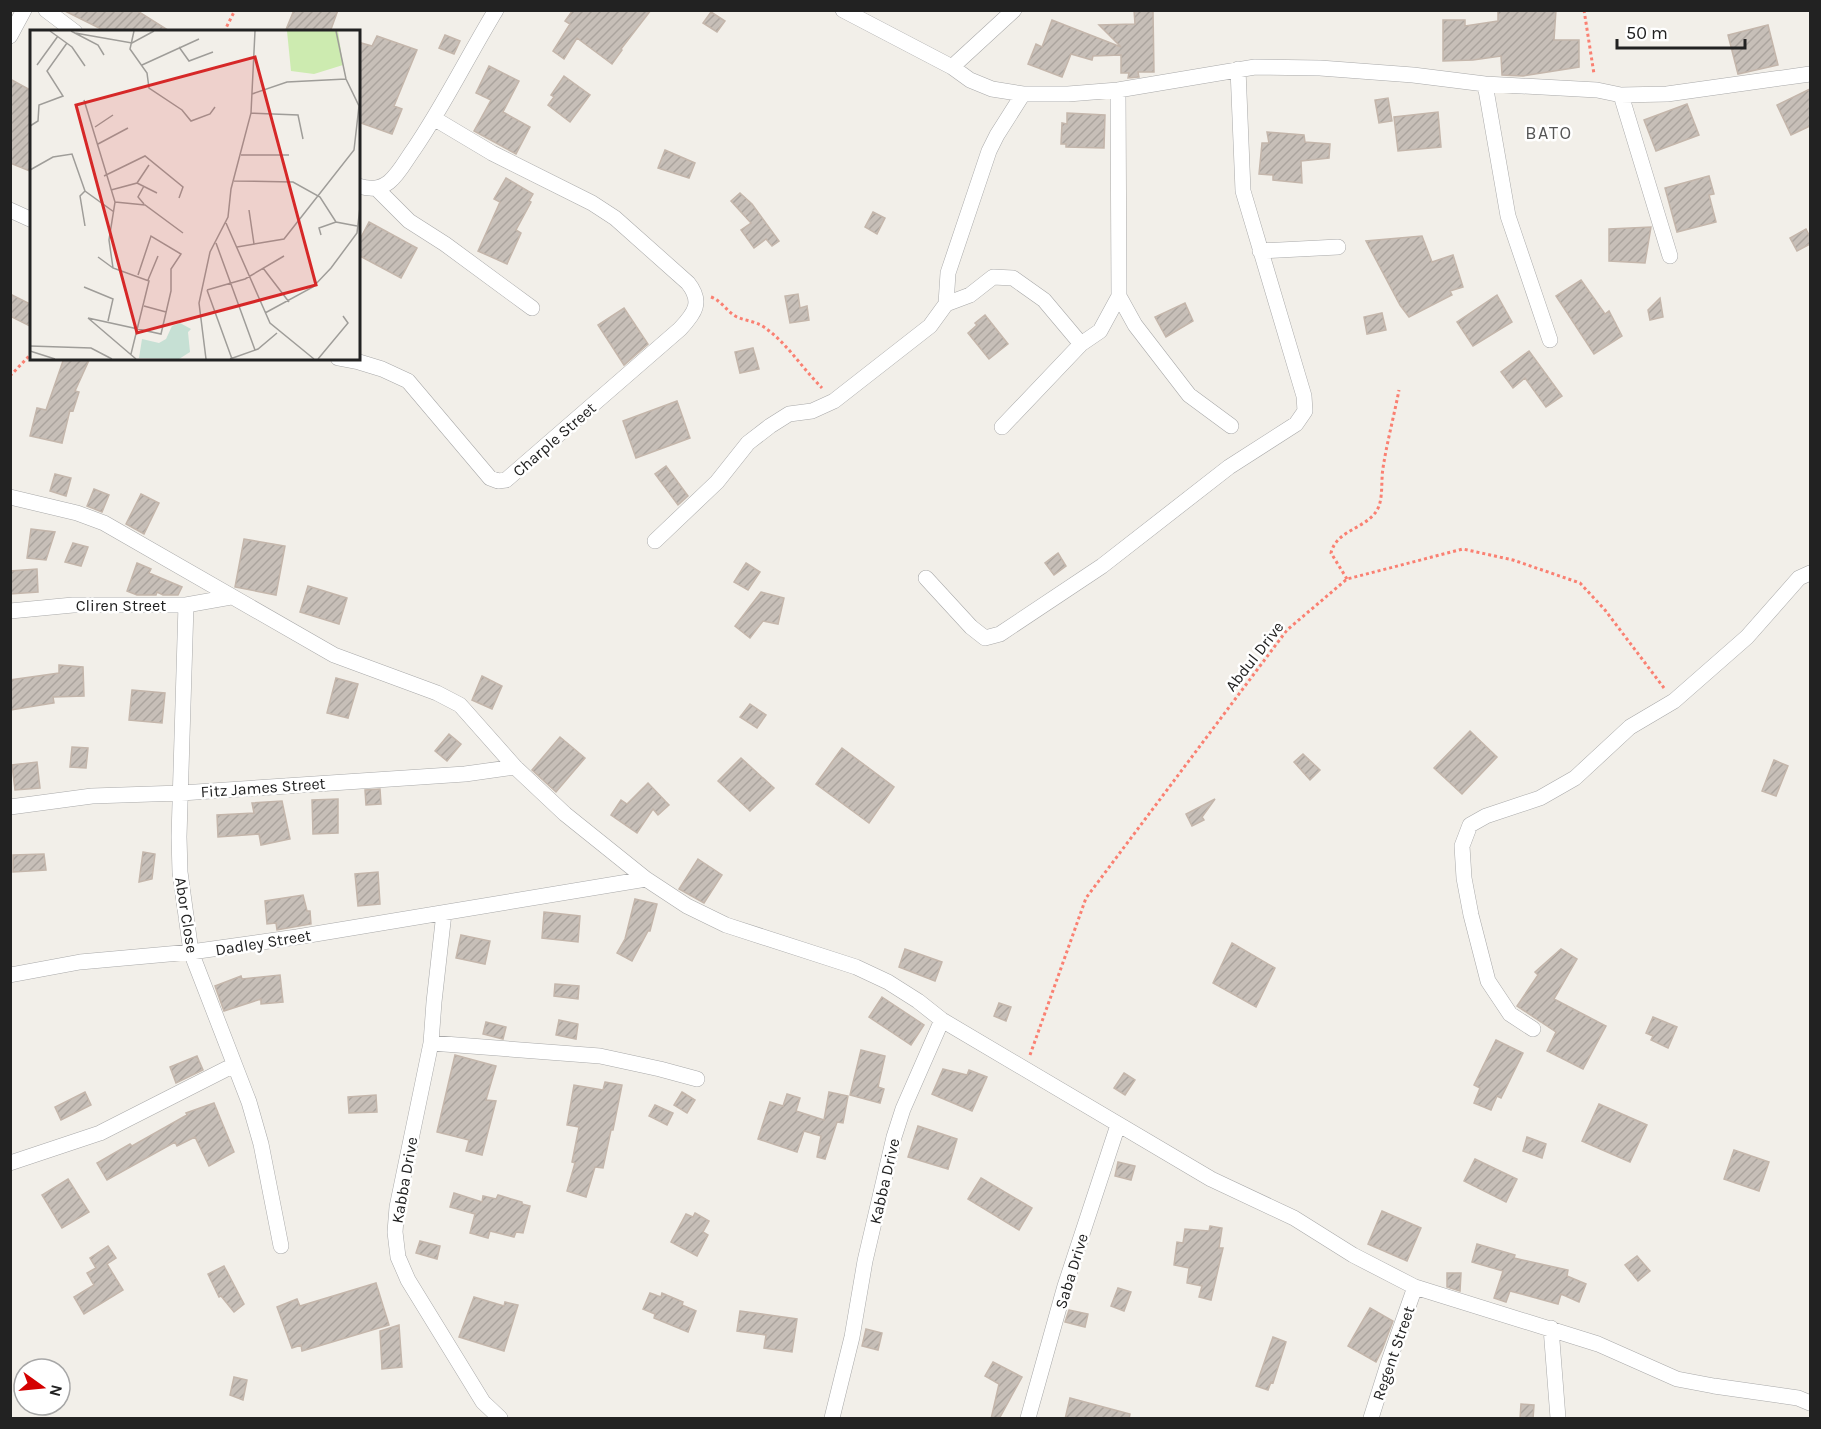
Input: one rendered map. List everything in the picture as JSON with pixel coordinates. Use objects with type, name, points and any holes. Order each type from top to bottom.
[{"type":"street","points":[[10,36],[24,10]]},
{"type":"street","points":[[46,10],[72,30]]},
{"type":"street","points":[[377,189],[397,174],[435,119],[496,10]]},
{"type":"street","points":[[843,10],[952,67],[970,80],[992,89],[1023,94],[1068,94],[1118,90],[1255,67],[1320,68],[1413,75],[1485,84],[1597,90],[1621,95],[1667,94],[1810,74]]},
{"type":"street","points":[[952,67],[1014,10]]},
{"type":"street","points":[[926,578],[970,627],[985,638],[1000,634],[1102,566],[1229,467],[1296,424],[1305,411],[1304,396],[1243,191],[1238,69]]},
{"type":"street","points":[[1485,84],[1508,216],[1550,340]]},
{"type":"street","points":[[1002,427],[1081,344],[1100,332],[1119,296],[1118,90]]},
{"type":"street","points":[[655,541],[717,482],[748,443],[789,414],[812,411],[834,401],[930,326],[946,304],[948,273],[986,161],[997,135],[1023,94]]},
{"type":"street","points":[[1621,95],[1670,256]]},
{"type":"street","points":[[435,119],[492,153],[592,203],[615,218],[688,283],[695,292]]},
{"type":"street","points":[[360,186],[377,189],[409,221],[445,244],[532,308]]},
{"type":"street","points":[[10,210],[30,219]]},
{"type":"street","points":[[1260,251],[1338,247]]},
{"type":"street","points":[[946,304],[970,295],[993,277],[1012,278],[1044,300],[1081,344]]},
{"type":"street","name":"Charple Street","points":[[346,360],[374,367],[408,381],[490,478],[498,481],[506,480],[680,329],[692,317],[697,303],[695,292]]},
{"type":"street","points":[[1119,296],[1135,325],[1189,395],[1231,426]]},
{"type":"street","points":[[10,497],[77,513],[104,523],[334,655],[437,693],[460,705],[515,767],[565,814],[646,879],[687,906],[726,925],[856,967],[888,982],[942,1020],[1211,1179],[1294,1218],[1353,1255],[1415,1287],[1598,1344],[1677,1379],[1798,1398],[1810,1402]]},
{"type":"street","points":[[1533,1029],[1510,1014],[1488,981],[1464,878],[1462,846],[1470,825],[1486,816],[1540,798],[1575,778],[1630,727],[1674,701],[1748,637],[1799,578],[1810,573]]},
{"type":"street","name":"Cliren Street","points":[[10,611],[73,605],[186,605],[231,597]]},
{"type":"street","name":"Abor Close","points":[[186,605],[180,872],[191,952],[249,1102],[261,1144],[281,1246]]},
{"type":"street","name":"Fitz James Street","points":[[10,807],[92,796],[181,793],[465,774],[515,767]]},
{"type":"street","name":"Dadley Street","points":[[10,975],[80,962],[191,952],[444,914],[646,879]]},
{"type":"street","name":"Kabba Drive","points":[[444,914],[431,1043],[397,1207],[395,1232],[398,1257],[408,1280],[483,1402],[500,1419]]},
{"type":"street","name":"Kabba Drive","points":[[832,1419],[894,1137],[903,1109],[942,1020]]},
{"type":"street","points":[[431,1043],[600,1056],[697,1079]]},
{"type":"street","points":[[10,1163],[100,1133],[234,1065]]},
{"type":"street","name":"Saba Drive","points":[[1028,1419],[1065,1286],[1118,1125]]},
{"type":"street","name":"Regent Street","points":[[1371,1419],[1415,1287]]},
{"type":"street","points":[[1551,1329],[1558,1419]]},
{"type":"path","points":[[225,30],[235,10]]},
{"type":"path","points":[[1584,10],[1597,90]]},
{"type":"path","points":[[695,292],[718,299],[737,317],[748,319],[764,327],[794,355],[834,401]]},
{"type":"path","points":[[10,376],[30,355]]},
{"type":"path","points":[[1347,579],[1331,553],[1333,544],[1373,517],[1380,504],[1383,468],[1399,390]]},
{"type":"path","name":"Abdul Drive","points":[[1026,1069],[1086,898],[1287,630],[1347,579],[1463,549],[1513,560],[1580,584],[1605,610],[1674,701]]},
{"type":"building","points":[[63,10],[136,10],[168,30],[103,30]]},
{"type":"building","points":[[294,10],[338,10],[331,30],[286,30]]},
{"type":"building","points":[[573,10],[651,10],[612,64],[577,38],[564,59],[553,51],[570,24],[565,21]]},
{"type":"building","points":[[1134,10],[1153,10],[1154,72],[1138,72],[1139,77],[1128,78],[1129,73],[1121,73],[1121,55],[1093,56],[1092,60],[1071,54],[1062,77],[1028,64],[1036,44],[1042,47],[1052,20],[1121,47],[1099,25],[1135,24]]},
{"type":"building","points":[[1498,10],[1556,10],[1554,40],[1579,40],[1579,67],[1523,76],[1502,75],[1501,56],[1443,61],[1443,20],[1465,20],[1465,26],[1498,21]]},
{"type":"building","points":[[711,12],[725,21],[717,32],[703,23]]},
{"type":"building","points":[[1768,25],[1778,65],[1738,74],[1728,35]]},
{"type":"building","points":[[445,35],[460,41],[454,54],[439,48]]},
{"type":"building","points":[[377,36],[417,50],[394,106],[402,109],[392,134],[360,123],[360,43],[372,46]]},
{"type":"building","points":[[489,66],[519,81],[503,112],[530,127],[516,154],[474,131],[491,100],[476,93]]},
{"type":"building","points":[[564,76],[590,95],[570,122],[548,105],[554,97],[551,95]]},
{"type":"building","points":[[10,79],[30,90],[30,171],[10,163]]},
{"type":"building","points":[[1810,89],[1810,126],[1791,135],[1777,105]]},
{"type":"building","points":[[1388,98],[1392,121],[1379,123],[1375,100]]},
{"type":"building","points":[[1687,104],[1699,135],[1656,151],[1644,120]]},
{"type":"building","points":[[1438,112],[1441,147],[1398,151],[1394,117]]},
{"type":"building","points":[[1067,113],[1105,115],[1104,148],[1066,147],[1066,144],[1061,144],[1062,123],[1067,124]]},
{"type":"building","points":[[1267,132],[1304,135],[1305,142],[1330,144],[1329,158],[1301,161],[1302,183],[1273,180],[1273,175],[1259,174],[1262,143],[1269,143]]},
{"type":"building","points":[[665,150],[695,163],[689,178],[658,168]]},
{"type":"building","points":[[1709,176],[1714,194],[1709,195],[1716,222],[1677,232],[1665,188]]},
{"type":"building","points":[[506,178],[533,194],[516,230],[521,233],[507,264],[478,251],[500,202],[494,199]]},
{"type":"building","points":[[740,193],[752,204],[779,241],[772,246],[766,239],[754,248],[741,230],[751,223],[731,201]]},
{"type":"building","points":[[873,212],[885,218],[877,234],[865,227]]},
{"type":"building","points":[[369,222],[417,248],[401,278],[360,256],[360,239]]},
{"type":"building","points":[[1651,227],[1645,263],[1609,261],[1609,229]]},
{"type":"building","points":[[1806,229],[1810,237],[1810,244],[1797,251],[1790,238]]},
{"type":"building","points":[[1422,236],[1432,262],[1453,255],[1463,287],[1450,291],[1452,295],[1409,317],[1400,305],[1366,241]]},
{"type":"building","points":[[1581,280],[1605,314],[1609,311],[1622,336],[1594,354],[1556,296]]},
{"type":"building","points":[[10,294],[30,304],[30,326],[10,316]]},
{"type":"building","points":[[798,294],[800,308],[807,306],[809,320],[790,323],[785,296]]},
{"type":"building","points":[[1497,295],[1512,322],[1473,346],[1457,322]]},
{"type":"building","points":[[1660,298],[1663,317],[1650,320],[1648,310]]},
{"type":"building","points":[[1185,303],[1193,321],[1166,337],[1155,317]]},
{"type":"building","points":[[624,308],[648,344],[624,365],[598,325]]},
{"type":"building","points":[[1382,313],[1386,330],[1367,334],[1364,317]]},
{"type":"building","points":[[985,315],[1008,344],[989,359],[968,333]]},
{"type":"building","points":[[753,348],[759,369],[740,373],[735,352]]},
{"type":"building","points":[[1529,351],[1562,396],[1546,407],[1525,378],[1513,388],[1501,372]]},
{"type":"building","points":[[63,360],[89,360],[75,391],[79,392],[73,411],[70,410],[62,443],[30,436],[37,408],[46,410]]},
{"type":"building","points":[[677,401],[690,438],[636,458],[623,421]]},
{"type":"building","points":[[666,466],[688,496],[678,505],[655,474]]},
{"type":"building","points":[[55,474],[71,478],[66,496],[50,491]]},
{"type":"building","points":[[94,489],[109,495],[102,512],[87,506]]},
{"type":"building","points":[[141,494],[159,503],[144,534],[126,524]]},
{"type":"building","points":[[31,529],[55,532],[46,560],[27,558]]},
{"type":"building","points":[[244,539],[285,546],[276,595],[235,587]]},
{"type":"building","points":[[73,543],[88,547],[81,566],[65,562]]},
{"type":"building","points":[[1058,553],[1066,566],[1054,575],[1045,563]]},
{"type":"building","points":[[137,563],[151,569],[149,573],[182,587],[178,595],[163,595],[157,592],[156,595],[137,595],[127,591]]},
{"type":"building","points":[[746,563],[760,572],[748,590],[734,582]]},
{"type":"building","points":[[37,569],[38,592],[10,594],[10,571]]},
{"type":"building","points":[[308,586],[347,598],[339,624],[300,612]]},
{"type":"building","points":[[761,592],[784,598],[778,624],[763,621],[750,638],[735,626]]},
{"type":"building","points":[[59,665],[83,667],[84,696],[53,697],[54,703],[10,710],[10,680],[59,673]]},
{"type":"building","points":[[482,676],[502,686],[492,709],[472,700]]},
{"type":"building","points":[[336,678],[358,684],[348,718],[327,713]]},
{"type":"building","points":[[132,690],[165,693],[162,723],[129,720]]},
{"type":"building","points":[[750,704],[766,715],[757,728],[740,717]]},
{"type":"building","points":[[1470,731],[1497,757],[1462,794],[1434,768]]},
{"type":"building","points":[[449,734],[461,744],[447,761],[435,751]]},
{"type":"building","points":[[560,737],[585,758],[556,792],[532,770]]},
{"type":"building","points":[[72,747],[88,748],[86,768],[70,767]]},
{"type":"building","points":[[842,748],[894,787],[869,823],[816,784]]},
{"type":"building","points":[[1303,754],[1320,770],[1310,780],[1294,762]]},
{"type":"building","points":[[741,758],[774,788],[750,811],[718,781]]},
{"type":"building","points":[[1774,760],[1788,766],[1776,796],[1762,791]]},
{"type":"building","points":[[37,762],[40,788],[15,790],[12,765]]},
{"type":"building","points":[[648,783],[669,805],[658,815],[653,809],[637,833],[611,815],[621,800],[627,804]]},
{"type":"building","points":[[380,789],[381,804],[366,805],[365,790]]},
{"type":"building","points":[[338,799],[338,833],[313,834],[312,800]]},
{"type":"building","points":[[1215,799],[1202,817],[1204,820],[1192,826],[1186,814]]},
{"type":"building","points":[[282,801],[290,839],[261,845],[259,834],[218,837],[217,815],[254,813],[252,803]]},
{"type":"building","points":[[143,852],[155,854],[152,879],[139,882]]},
{"type":"building","points":[[44,854],[46,870],[13,872],[13,855]]},
{"type":"building","points":[[698,859],[722,875],[704,903],[679,889]]},
{"type":"building","points":[[378,872],[380,904],[358,906],[355,874]]},
{"type":"building","points":[[303,895],[307,911],[310,911],[311,924],[277,930],[276,923],[267,924],[265,901]]},
{"type":"building","points":[[635,899],[657,904],[650,931],[632,961],[617,953],[625,939]]},
{"type":"building","points":[[544,912],[580,916],[578,942],[542,938]]},
{"type":"building","points":[[461,935],[490,941],[485,964],[456,958]]},
{"type":"building","points":[[1232,943],[1275,968],[1256,1007],[1213,983]]},
{"type":"building","points":[[905,949],[942,962],[935,981],[899,967]]},
{"type":"building","points":[[1561,949],[1577,959],[1554,999],[1606,1026],[1583,1069],[1547,1051],[1556,1032],[1517,1006],[1538,975],[1535,972]]},
{"type":"building","points":[[280,975],[283,1002],[261,1004],[261,999],[224,1011],[215,986],[241,976],[242,979]]},
{"type":"building","points":[[555,984],[579,986],[578,999],[554,996]]},
{"type":"building","points":[[882,997],[924,1025],[911,1045],[869,1017]]},
{"type":"building","points":[[999,1003],[1011,1007],[1006,1021],[994,1016]]},
{"type":"building","points":[[1653,1017],[1677,1027],[1668,1048],[1651,1040],[1653,1036],[1646,1033]]},
{"type":"building","points":[[559,1020],[578,1024],[576,1039],[556,1035]]},
{"type":"building","points":[[486,1022],[506,1027],[503,1039],[483,1034]]},
{"type":"building","points":[[1496,1040],[1523,1053],[1501,1098],[1497,1096],[1491,1110],[1474,1103],[1480,1088],[1474,1085]]},
{"type":"building","points":[[861,1050],[885,1056],[878,1087],[884,1089],[880,1103],[850,1095]]},
{"type":"building","points":[[455,1055],[496,1066],[486,1100],[496,1101],[482,1155],[466,1151],[469,1140],[437,1132]]},
{"type":"building","points":[[197,1056],[203,1070],[176,1083],[170,1067]]},
{"type":"building","points":[[943,1069],[967,1075],[969,1070],[987,1077],[972,1111],[932,1094]]},
{"type":"building","points":[[1124,1073],[1135,1080],[1125,1095],[1114,1088]]},
{"type":"building","points":[[605,1082],[622,1085],[603,1168],[595,1167],[586,1197],[567,1191],[575,1163],[572,1162],[579,1127],[567,1125],[574,1085],[603,1090]]},
{"type":"building","points":[[85,1092],[91,1105],[61,1120],[55,1107]]},
{"type":"building","points":[[682,1092],[695,1100],[687,1113],[674,1105]]},
{"type":"building","points":[[829,1092],[848,1096],[843,1123],[837,1122],[825,1159],[817,1157],[821,1136],[804,1131],[797,1152],[758,1139],[770,1102],[783,1106],[787,1094],[800,1098],[796,1111],[824,1120]]},
{"type":"building","points":[[376,1095],[377,1112],[349,1113],[348,1097]]},
{"type":"building","points":[[214,1103],[234,1152],[209,1166],[195,1137],[177,1146],[175,1142],[107,1180],[97,1163],[130,1144],[132,1146],[187,1115],[186,1113]]},
{"type":"building","points":[[1599,1104],[1647,1125],[1630,1162],[1582,1141]]},
{"type":"building","points":[[655,1105],[673,1113],[667,1125],[649,1116]]},
{"type":"building","points":[[918,1126],[957,1139],[948,1169],[908,1157]]},
{"type":"building","points":[[1527,1137],[1546,1144],[1542,1158],[1523,1151]]},
{"type":"building","points":[[1734,1150],[1769,1162],[1759,1191],[1724,1179]]},
{"type":"building","points":[[1475,1159],[1517,1179],[1506,1202],[1464,1181]]},
{"type":"building","points":[[1118,1162],[1135,1166],[1131,1180],[1115,1176]]},
{"type":"building","points":[[981,1178],[1032,1208],[1019,1230],[968,1199]]},
{"type":"building","points":[[68,1179],[89,1212],[62,1228],[42,1195]]},
{"type":"building","points":[[454,1193],[482,1202],[483,1196],[496,1199],[498,1195],[530,1206],[523,1233],[516,1232],[514,1237],[490,1231],[488,1238],[470,1233],[475,1214],[450,1207]]},
{"type":"building","points":[[1382,1211],[1421,1228],[1407,1261],[1368,1244]]},
{"type":"building","points":[[695,1213],[709,1221],[703,1232],[708,1235],[697,1256],[671,1242],[686,1214],[693,1217]]},
{"type":"building","points":[[1210,1226],[1222,1228],[1219,1248],[1223,1248],[1211,1300],[1199,1297],[1202,1286],[1187,1283],[1189,1268],[1174,1265],[1177,1242],[1183,1243],[1185,1229],[1209,1231]]},
{"type":"building","points":[[420,1241],[440,1246],[437,1259],[416,1253]]},
{"type":"building","points":[[1477,1244],[1515,1255],[1514,1258],[1568,1270],[1567,1276],[1586,1284],[1579,1302],[1561,1294],[1558,1304],[1510,1291],[1506,1302],[1494,1298],[1503,1271],[1472,1262]]},
{"type":"building","points":[[108,1246],[116,1258],[107,1264],[123,1290],[84,1314],[74,1297],[94,1285],[87,1273],[96,1268],[90,1258]]},
{"type":"building","points":[[1637,1256],[1650,1271],[1638,1281],[1625,1265]]},
{"type":"building","points":[[224,1266],[244,1304],[234,1312],[221,1296],[219,1297],[208,1274]]},
{"type":"building","points":[[1447,1273],[1461,1273],[1460,1291],[1447,1287]]},
{"type":"building","points":[[376,1283],[389,1325],[302,1351],[301,1345],[292,1348],[277,1307],[297,1299],[300,1306]]},
{"type":"building","points":[[1118,1288],[1131,1292],[1124,1311],[1111,1306]]},
{"type":"building","points":[[650,1293],[661,1297],[662,1293],[683,1302],[682,1305],[696,1311],[688,1332],[654,1318],[655,1314],[643,1309]]},
{"type":"building","points":[[474,1297],[504,1306],[505,1302],[518,1305],[504,1351],[459,1337]]},
{"type":"building","points":[[1370,1308],[1393,1321],[1376,1362],[1348,1346]]},
{"type":"building","points":[[1069,1310],[1088,1314],[1085,1327],[1065,1322]]},
{"type":"building","points":[[740,1311],[797,1319],[792,1352],[764,1348],[766,1335],[737,1331]]},
{"type":"building","points":[[399,1325],[402,1367],[382,1369],[380,1331]]},
{"type":"building","points":[[866,1329],[882,1333],[878,1350],[862,1346]]},
{"type":"building","points":[[1273,1337],[1286,1342],[1273,1383],[1271,1382],[1268,1390],[1256,1386]]},
{"type":"building","points":[[993,1362],[1022,1377],[999,1419],[991,1419],[999,1384],[985,1376]]},
{"type":"building","points":[[234,1377],[247,1380],[243,1400],[230,1395]]},
{"type":"building","points":[[1070,1398],[1130,1414],[1129,1419],[1065,1419]]},
{"type":"building","points":[[1521,1404],[1534,1405],[1533,1419],[1520,1419]]},
{"type":"district","name":"BATO","points":[[1549,133]]}]
